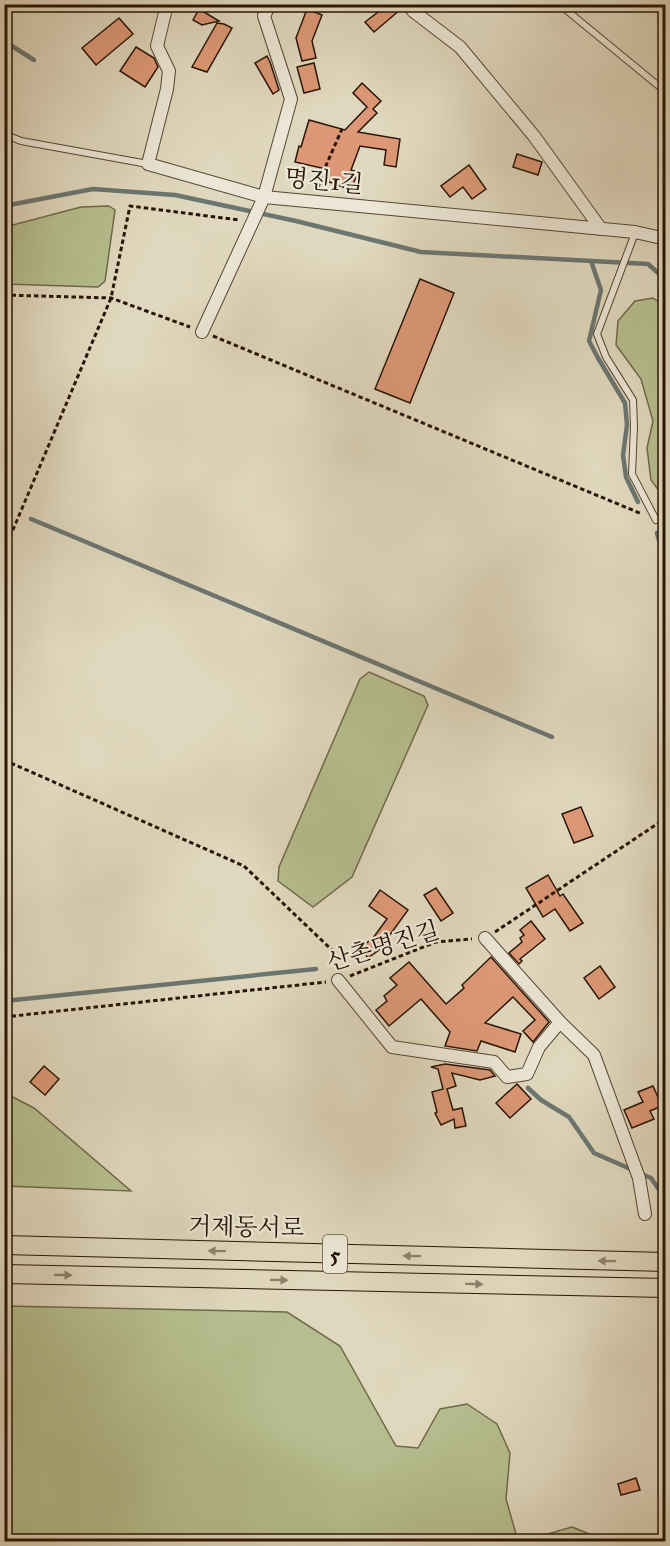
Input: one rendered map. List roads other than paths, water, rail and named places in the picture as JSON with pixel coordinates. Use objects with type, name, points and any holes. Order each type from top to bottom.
[{"type":"main road","name":"거제동서로","points":[[4,1245],[666,1262]]},
{"type":"main road","name":"5","points":[[4,1274],[666,1288]]},
{"type":"street","points":[[148,164],[167,89],[169,71],[157,46],[167,4]]},
{"type":"street","points":[[202,332],[264,197],[291,99],[264,16],[270,4]]},
{"type":"street","points":[[408,4],[413,11],[460,47],[534,136],[601,229]]},
{"type":"street","name":"명진1길","points":[[148,164],[264,197],[635,232],[666,239]]},
{"type":"street","points":[[485,938],[560,1022],[594,1056],[632,1156],[639,1178],[645,1214]]},
{"type":"street","points":[[338,980],[392,1047],[494,1062],[507,1077],[527,1074],[539,1047],[560,1022]]},
{"type":"lane","points":[[559,4],[666,92]]},
{"type":"lane","points":[[4,134],[21,141],[148,164]]},
{"type":"lane","points":[[635,232],[597,334],[606,357],[633,400],[632,474],[656,520]]},
{"type":"waterway","points":[[4,41],[34,60]]},
{"type":"waterway","points":[[4,206],[93,189],[175,195],[296,221],[421,252],[648,264],[666,280]]},
{"type":"waterway","points":[[591,261],[601,290],[589,341],[625,403],[627,425],[623,455],[626,477],[638,502]]},
{"type":"waterway","points":[[31,519],[552,737]]},
{"type":"waterway","points":[[657,533],[666,564]]},
{"type":"waterway","points":[[4,1001],[316,969]]},
{"type":"waterway","points":[[528,1088],[541,1100],[569,1117],[594,1153],[651,1178],[662,1194],[666,1194]]}]
